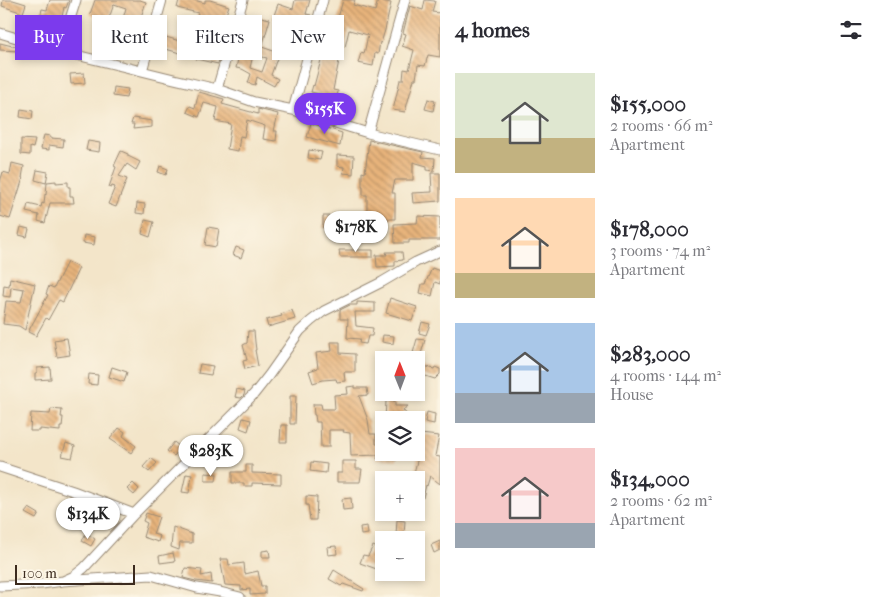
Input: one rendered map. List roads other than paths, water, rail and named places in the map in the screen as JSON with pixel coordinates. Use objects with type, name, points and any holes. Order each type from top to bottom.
[{"type":"street","points":[[71,15],[76,0]]},
{"type":"street","points":[[142,70],[162,0]]},
{"type":"street","points":[[218,89],[243,0]]},
{"type":"street","points":[[293,110],[323,0]]},
{"type":"street","points":[[368,133],[405,0]]},
{"type":"street","points":[[0,33],[15,37]]},
{"type":"street","points":[[82,55],[218,89],[254,102],[293,110],[368,133],[440,150]]},
{"type":"street","points":[[63,581],[74,576],[84,568],[134,514],[254,394],[300,331],[311,321],[324,311],[440,251]]},
{"type":"street","points":[[0,467],[134,514]]},
{"type":"street","points":[[0,586],[151,575],[197,588],[240,597]]}]
